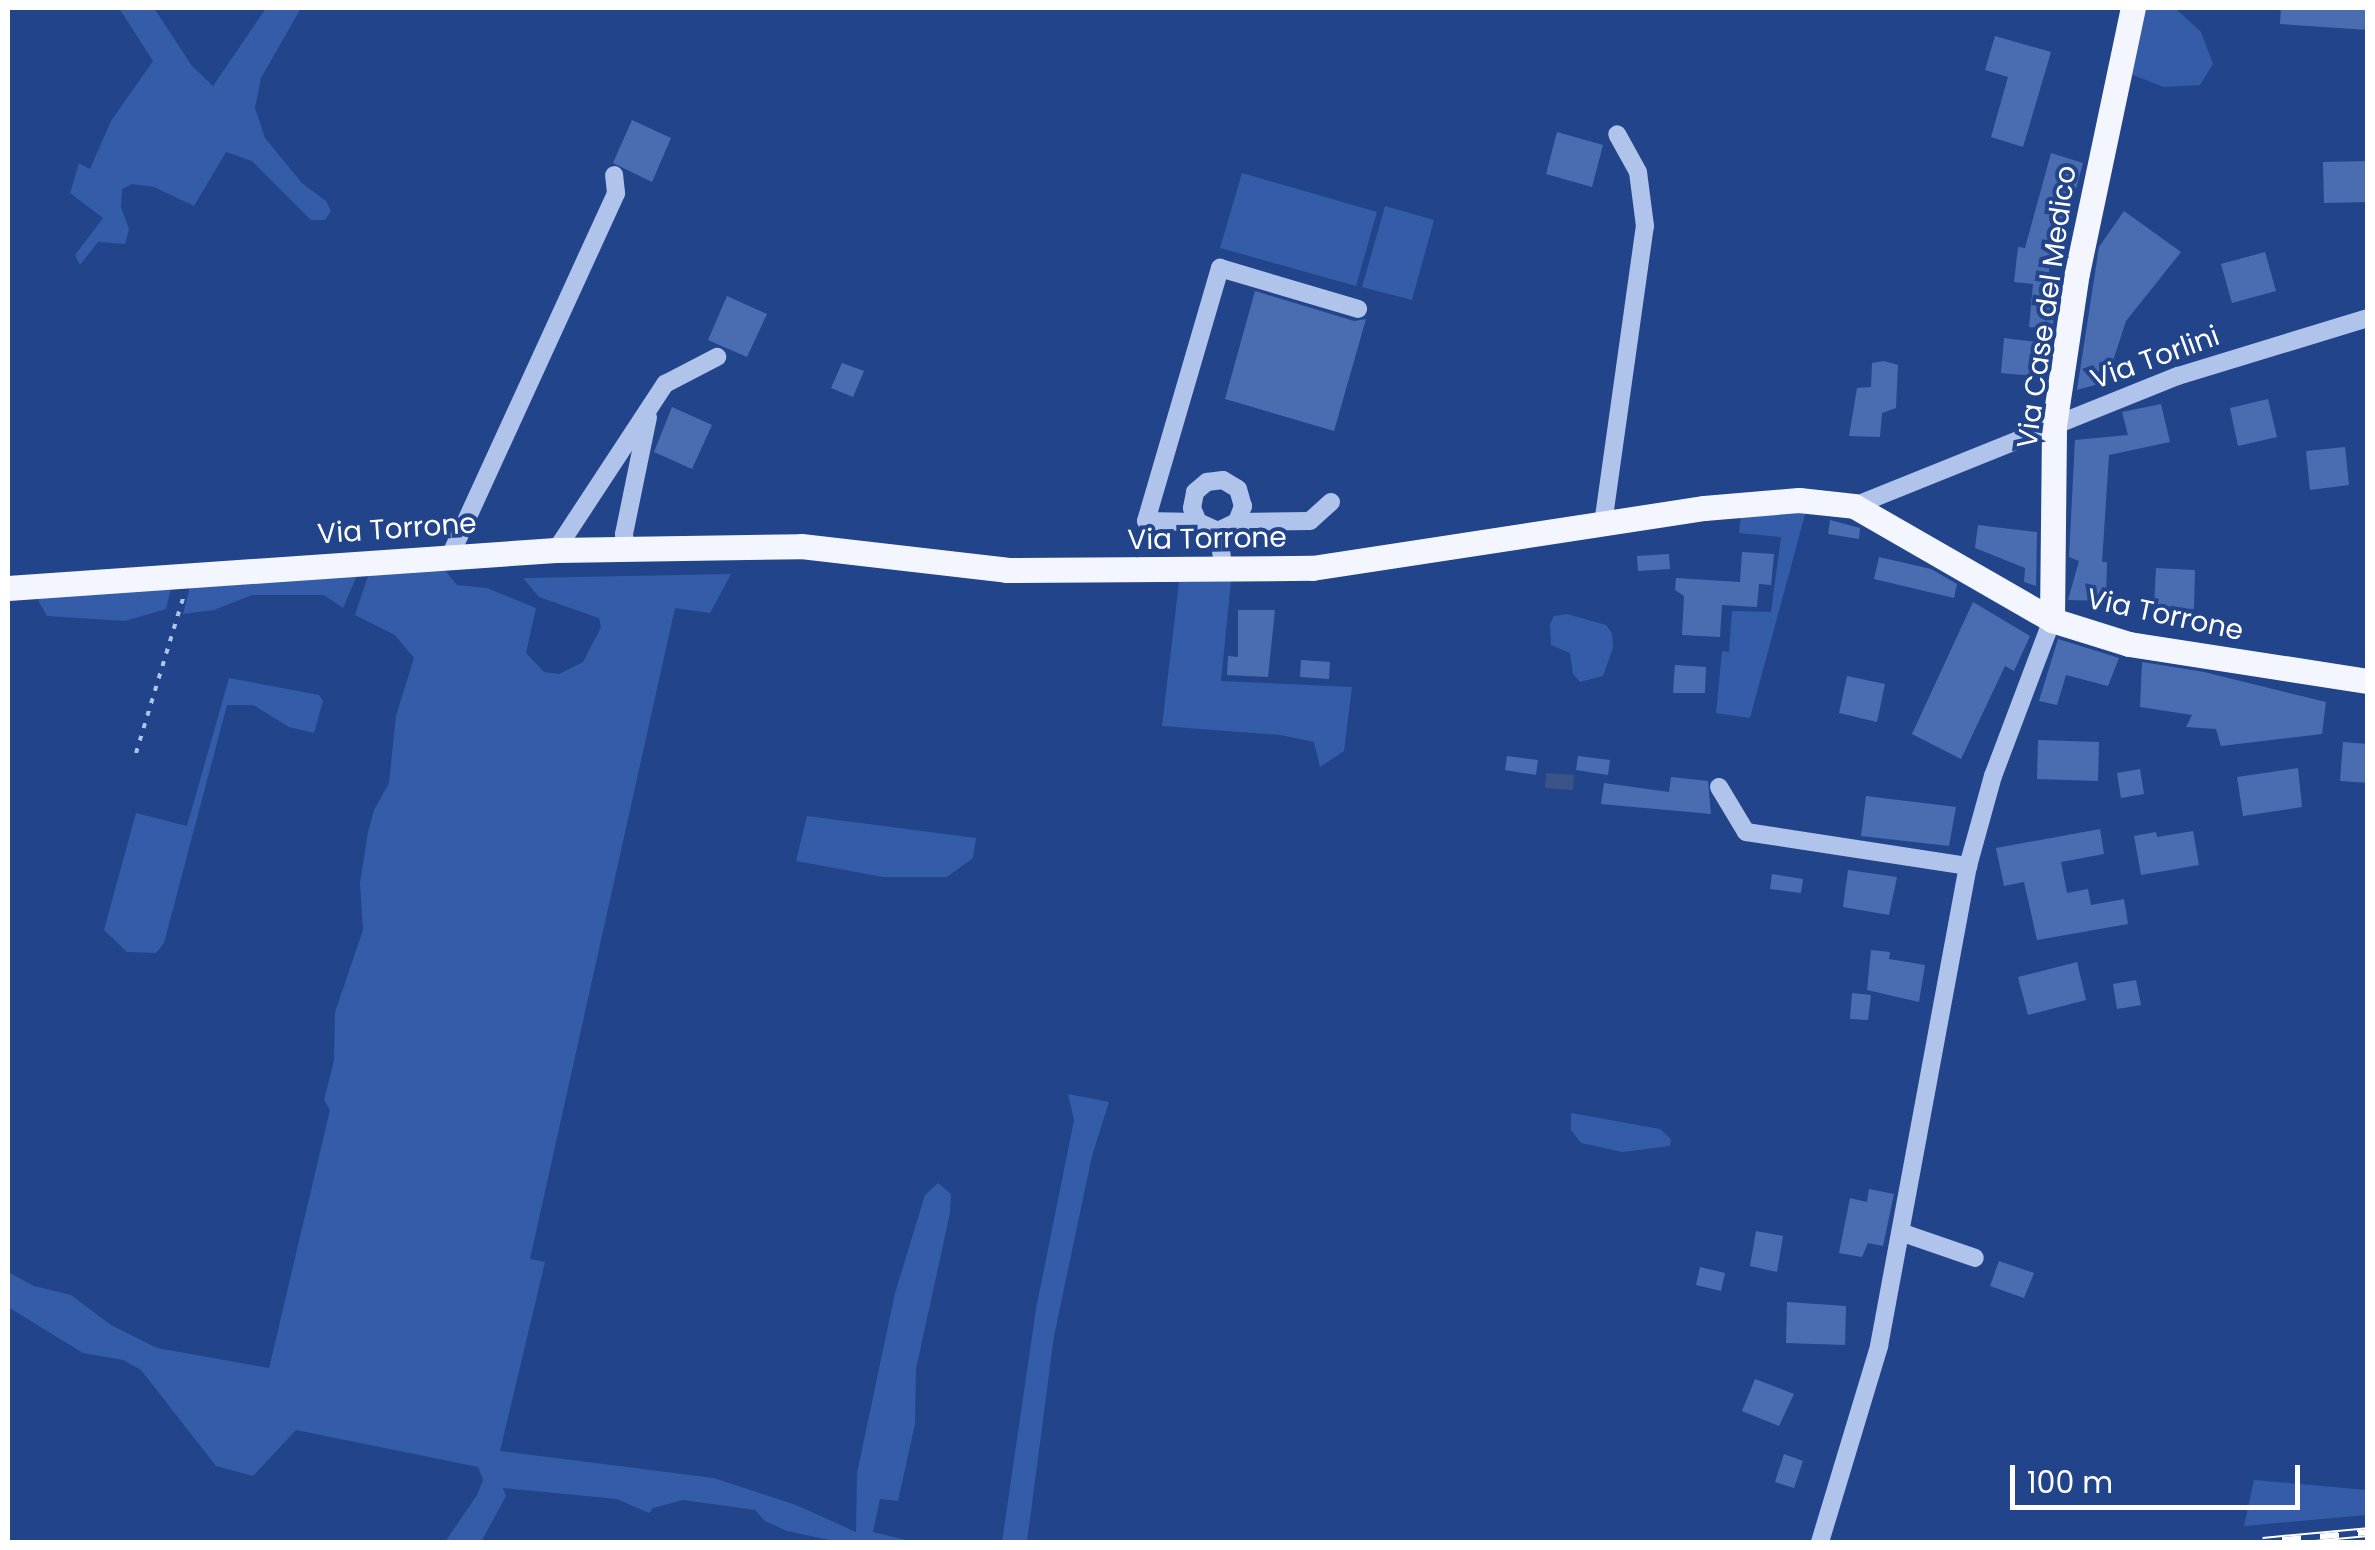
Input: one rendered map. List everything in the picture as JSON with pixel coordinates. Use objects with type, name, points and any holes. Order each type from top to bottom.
[{"type":"main road","name":"Via Case del Medico","points":[[2052,620],[2054,426],[2077,273],[2133,8]]},
{"type":"main road","name":"Via Torrone","points":[[8,588],[556,550],[801,546],[1008,570],[1312,568],[1704,508],[1799,500],[1854,506],[2052,620],[2129,644],[2368,681]]},
{"type":"street","points":[[1603,524],[1645,226],[1638,172],[1618,134]]},
{"type":"street","points":[[450,556],[526,380],[616,192],[614,175]]},
{"type":"street","points":[[1331,502],[1310,521],[1237,522],[1218,531],[1198,522],[1146,521],[1220,268],[1358,309]]},
{"type":"street","name":"Via Torlini","points":[[1854,506],[2178,376],[2327,327],[2368,318]]},
{"type":"street","points":[[556,550],[665,384],[717,358]]},
{"type":"street","points":[[626,549],[624,534],[650,406]]},
{"type":"street","points":[[1222,480],[1227,461]]},
{"type":"street","points":[[1198,522],[1192,508],[1195,492],[1207,482],[1222,480],[1238,489],[1243,506],[1237,522]]},
{"type":"street","points":[[1218,531],[1224,571]]},
{"type":"street","points":[[1820,1542],[1879,1346],[1968,866],[1993,776],[2052,620]]},
{"type":"street","points":[[1719,787],[1746,832],[1968,866]]},
{"type":"street","points":[[1903,1233],[1975,1258]]},
{"type":"path","points":[[136,753],[190,575]]},
{"type":"shaded area","points":[[119,8],[154,8],[192,66],[213,86],[266,8],[301,8],[261,78],[255,108],[265,138],[302,183],[326,201],[331,211],[325,220],[311,220],[252,161],[226,152],[194,206],[154,187],[132,184],[122,189],[121,207],[129,229],[125,244],[98,242],[80,265],[75,255],[103,218],[70,193],[79,163],[90,169],[111,121],[153,61]]},
{"type":"shaded area","points":[[2139,8],[2175,8],[2201,32],[2213,64],[2200,85],[2164,87],[2125,72]]},
{"type":"shaded area","points":[[1242,173],[1377,212],[1356,286],[1220,248]]},
{"type":"shaded area","points":[[1385,206],[1434,220],[1412,300],[1362,287]]},
{"type":"shaded area","points":[[1806,511],[1750,718],[1716,713],[1722,651],[1729,652],[1732,611],[1771,612],[1781,537],[1739,533],[1741,512]]},
{"type":"shaded area","points":[[444,569],[457,585],[487,588],[536,608],[526,653],[544,672],[559,674],[583,662],[601,627],[599,618],[539,597],[523,578],[731,574],[710,613],[675,608],[530,1259],[545,1262],[500,1451],[714,1478],[796,1505],[856,1532],[857,1473],[895,1293],[925,1195],[938,1183],[951,1194],[950,1213],[916,1369],[915,1424],[898,1501],[880,1499],[873,1532],[914,1542],[839,1542],[787,1531],[765,1521],[755,1510],[683,1500],[653,1508],[649,1513],[617,1499],[503,1488],[506,1496],[481,1542],[445,1542],[477,1495],[483,1480],[478,1467],[296,1430],[253,1476],[216,1466],[141,1370],[123,1360],[83,1353],[8,1307],[8,1272],[34,1286],[71,1295],[111,1325],[157,1348],[269,1368],[330,1110],[324,1100],[334,1061],[335,1012],[363,930],[360,883],[368,832],[374,810],[389,783],[396,716],[414,658],[395,635],[355,615],[369,573]]},
{"type":"shaded area","points":[[359,571],[343,608],[324,595],[252,595],[214,610],[183,614],[191,582]]},
{"type":"shaded area","points":[[1231,581],[1221,681],[1352,687],[1344,751],[1320,767],[1314,742],[1280,735],[1162,726],[1179,582]]},
{"type":"shaded area","points":[[172,584],[166,609],[125,621],[47,616],[38,600],[43,593]]},
{"type":"shaded area","points":[[1567,614],[1606,625],[1612,633],[1613,648],[1603,676],[1580,682],[1573,674],[1570,653],[1551,645],[1550,624],[1554,616]]},
{"type":"shaded area","points":[[229,678],[319,695],[323,701],[314,733],[289,727],[253,705],[227,705],[164,943],[156,953],[127,952],[104,930],[136,813],[187,826]]},
{"type":"shaded area","points":[[1546,773],[1574,775],[1573,790],[1545,788]]},
{"type":"shaded area","points":[[807,816],[976,838],[973,858],[947,877],[883,877],[796,861]]},
{"type":"shaded area","points":[[1068,1094],[1109,1102],[1092,1156],[1054,1336],[1027,1542],[1002,1542],[1036,1309],[1074,1120]]},
{"type":"shaded area","points":[[1571,1113],[1660,1129],[1671,1139],[1670,1146],[1622,1152],[1581,1143],[1571,1130]]},
{"type":"shaded area","points":[[2254,1480],[2367,1490],[2367,1515],[2244,1526]]},
{"type":"building","points":[[2281,8],[2368,8],[2368,30],[2280,24]]},
{"type":"building","points":[[1995,36],[2051,52],[2023,147],[1991,137],[2008,77],[1985,70]]},
{"type":"building","points":[[632,120],[671,138],[652,182],[613,163]]},
{"type":"building","points":[[1557,132],[1603,145],[1592,187],[1546,174]]},
{"type":"building","points":[[2051,153],[2083,163],[2062,240],[2052,237],[2047,294],[2057,295],[2052,329],[2029,327],[2033,284],[2014,282],[2018,247],[2025,248]]},
{"type":"building","points":[[2368,161],[2368,202],[2324,203],[2323,162]]},
{"type":"building","points":[[2124,211],[2181,252],[2126,321],[2106,382],[2077,390],[2099,247]]},
{"type":"building","points":[[2265,252],[2276,291],[2232,303],[2221,264]]},
{"type":"building","points":[[1255,291],[1354,321],[1366,319],[1334,431],[1225,399]]},
{"type":"building","points":[[727,296],[767,314],[747,357],[708,340]]},
{"type":"building","points":[[2004,338],[2037,342],[2034,376],[2001,373]]},
{"type":"building","points":[[842,363],[864,371],[853,397],[831,388]]},
{"type":"building","points":[[1872,363],[1898,365],[1896,408],[1882,413],[1880,437],[1849,436],[1857,388],[1871,387]]},
{"type":"building","points":[[2268,399],[2277,437],[2238,446],[2230,408]]},
{"type":"building","points":[[2161,404],[2170,442],[2109,455],[2102,562],[2107,562],[2106,601],[2068,600],[2079,561],[2069,557],[2075,440],[2128,435],[2122,412]]},
{"type":"building","points":[[672,407],[712,425],[692,469],[654,452]]},
{"type":"building","points":[[2345,447],[2349,485],[2310,490],[2306,451]]},
{"type":"building","points":[[1830,520],[1860,528],[1859,539],[1828,534]]},
{"type":"building","points":[[1978,525],[2037,532],[2036,586],[2024,582],[2025,568],[1975,548]]},
{"type":"building","points":[[1742,552],[1774,554],[1771,585],[1759,584],[1757,607],[1722,605],[1720,637],[1682,635],[1684,596],[1675,590],[1676,578],[1740,582]]},
{"type":"building","points":[[1669,554],[1670,569],[1638,571],[1637,556]]},
{"type":"building","points":[[1879,557],[1931,569],[1957,584],[1954,598],[1874,579]]},
{"type":"building","points":[[2156,568],[2195,570],[2194,609],[2154,607]]},
{"type":"building","points":[[1973,602],[2030,636],[2014,671],[2005,666],[1961,759],[1912,734]]},
{"type":"building","points":[[1238,610],[1275,610],[1268,677],[1227,675],[1228,656],[1238,657]]},
{"type":"building","points":[[2058,639],[2119,658],[2108,686],[2066,675],[2057,705],[2039,701]]},
{"type":"building","points":[[1301,660],[1330,662],[1329,679],[1300,677]]},
{"type":"building","points":[[2142,662],[2204,672],[2326,702],[2322,734],[2221,746],[2216,729],[2186,727],[2192,715],[2140,707]]},
{"type":"building","points":[[1675,665],[1706,667],[1705,693],[1673,693]]},
{"type":"building","points":[[1847,676],[1885,684],[1877,722],[1839,713]]},
{"type":"building","points":[[2038,740],[2099,742],[2098,781],[2037,779]]},
{"type":"building","points":[[2343,742],[2368,744],[2368,783],[2340,781]]},
{"type":"building","points":[[1507,756],[1538,760],[1536,775],[1505,770]]},
{"type":"building","points":[[1578,756],[1610,760],[1608,775],[1576,770]]},
{"type":"building","points":[[2298,768],[2302,807],[2243,816],[2237,777]]},
{"type":"building","points":[[2140,769],[2144,794],[2121,798],[2117,773]]},
{"type":"building","points":[[1671,777],[1708,781],[1711,814],[1601,804],[1604,783],[1669,792]]},
{"type":"building","points":[[1866,796],[1956,807],[1949,846],[1861,836]]},
{"type":"building","points":[[2100,829],[2104,854],[2061,862],[2067,893],[2088,889],[2091,905],[2124,899],[2128,924],[2037,940],[2024,882],[2004,886],[1996,848]]},
{"type":"building","points":[[2193,831],[2199,865],[2141,875],[2134,836]]},
{"type":"building","points":[[1848,870],[1897,877],[1889,915],[1843,907]]},
{"type":"building","points":[[1772,874],[1803,879],[1801,893],[1770,889]]},
{"type":"building","points":[[1871,950],[1890,952],[1889,959],[1925,965],[1919,1002],[1867,990]]},
{"type":"building","points":[[2077,962],[2086,1000],[2028,1015],[2018,977]]},
{"type":"building","points":[[2136,980],[2141,1005],[2117,1009],[2113,984]]},
{"type":"building","points":[[1852,993],[1871,995],[1868,1020],[1850,1019]]},
{"type":"building","points":[[1869,1189],[1894,1194],[1883,1246],[1868,1243],[1862,1257],[1839,1253],[1850,1198],[1867,1202]]},
{"type":"building","points":[[1756,1231],[1783,1236],[1777,1272],[1750,1266]]},
{"type":"building","points":[[1999,1261],[2034,1273],[2024,1298],[1990,1286]]},
{"type":"building","points":[[1700,1267],[1725,1273],[1721,1291],[1696,1285]]},
{"type":"building","points":[[1787,1302],[1846,1306],[1845,1345],[1786,1343]]},
{"type":"building","points":[[1755,1379],[1794,1394],[1779,1426],[1742,1411]]},
{"type":"building","points":[[1784,1454],[1803,1461],[1794,1488],[1775,1482]]},
{"type":"railway","points":[[2263,1542],[2368,1532]]}]
